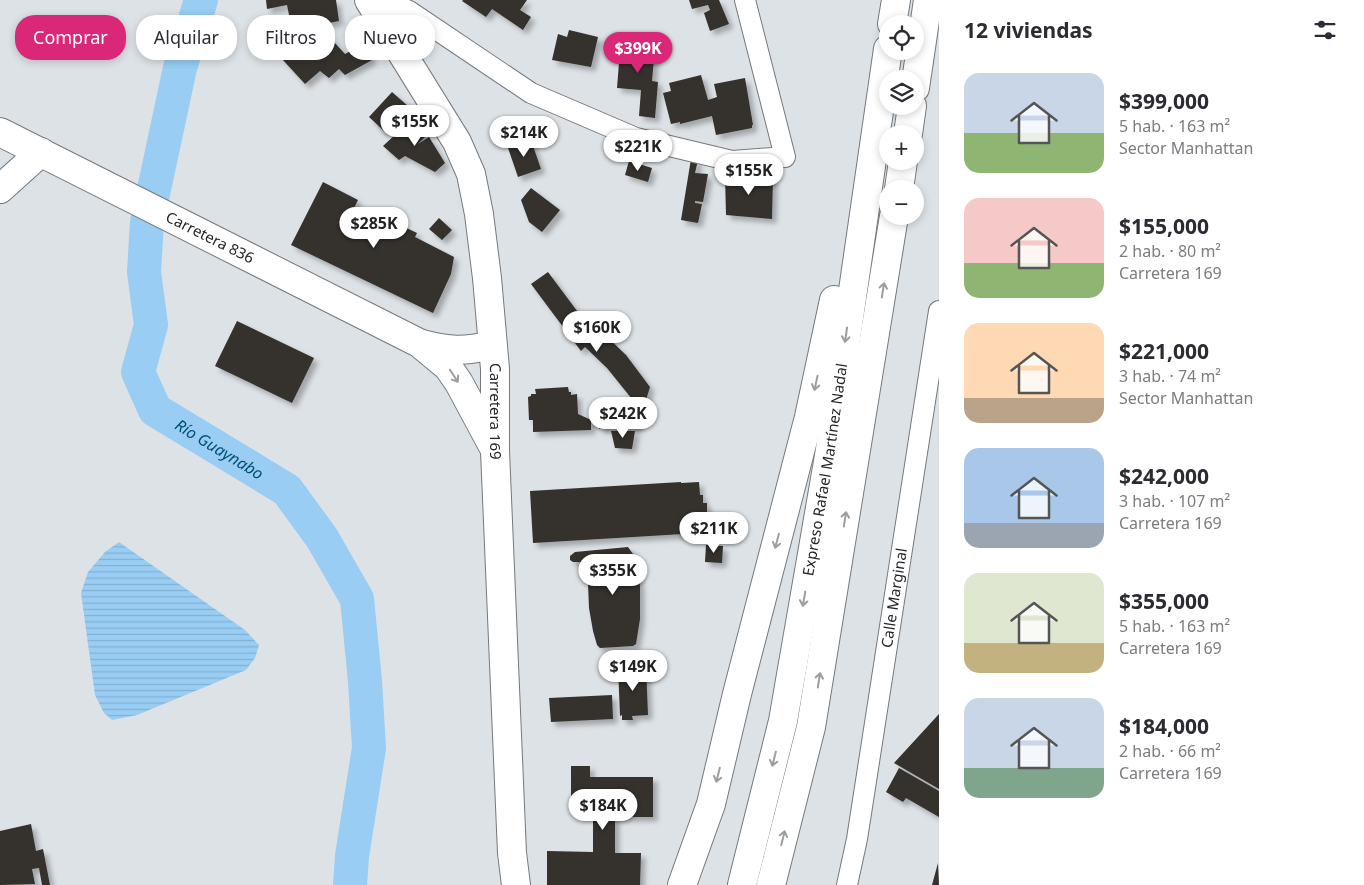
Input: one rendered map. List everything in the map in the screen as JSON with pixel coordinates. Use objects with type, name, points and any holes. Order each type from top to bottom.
[{"type":"main road","name":"Carretera 169","points":[[369,0],[457,142],[471,174],[479,214],[495,369],[495,451],[512,853],[516,885]]},
{"type":"main road","points":[[894,15],[896,0]]},
{"type":"main road","points":[[918,70],[928,0]]},
{"type":"main road","points":[[682,885],[711,804],[809,417],[885,60]]},
{"type":"main road","name":"Expreso Rafael Martínez Nadal","points":[[742,885],[785,711],[829,456],[885,60]]},
{"type":"main road","name":"Carretera 836","points":[[0,132],[419,343],[446,350],[468,350],[491,344]]},
{"type":"main road","points":[[0,188],[41,152]]},
{"type":"main road","name":"Expreso Rafael Martínez Nadal","points":[[771,885],[811,728],[893,225]]},
{"type":"main road","name":"Carretera 836","points":[[419,343],[448,367],[459,383],[495,451]]},
{"type":"main road","name":"Carretera 169","points":[[509,885],[512,853]]},
{"type":"street","points":[[385,0],[409,11],[531,93],[636,138],[732,161],[785,157],[746,0]]},
{"type":"street","name":"Calle Marginal","points":[[847,885],[857,839],[939,311]]},
{"type":"water","points":[[119,542],[245,630],[259,645],[255,658],[246,670],[137,715],[112,720],[104,713],[95,695],[81,593],[88,572],[105,552]]},
{"type":"building","points":[[266,0],[336,0],[339,21],[335,22],[335,15],[289,15],[287,5],[267,9]]},
{"type":"building","points":[[463,0],[527,0],[520,10],[531,17],[523,30],[492,9],[486,17]]},
{"type":"building","points":[[689,0],[719,0],[729,24],[710,31],[704,13],[710,10],[708,5],[692,9]]},
{"type":"building","points":[[569,30],[598,37],[591,67],[552,60],[558,34],[567,37]]},
{"type":"building","points":[[335,43],[345,54],[345,60],[372,60],[345,75],[339,69],[329,78],[320,71],[305,84],[283,60],[335,60]]},
{"type":"building","points":[[615,43],[655,46],[652,81],[658,82],[655,118],[639,116],[641,90],[617,88],[619,63],[618,56],[614,56]]},
{"type":"building","points":[[701,75],[708,100],[717,97],[714,84],[745,78],[752,128],[716,135],[712,116],[680,124],[680,122],[671,124],[663,93],[671,91],[669,83]]},
{"type":"building","points":[[392,92],[408,106],[405,109],[407,111],[395,125],[392,122],[384,131],[369,117]]},
{"type":"building","points":[[411,120],[426,136],[418,144],[429,137],[445,163],[435,172],[405,156],[399,160],[383,146]]},
{"type":"building","points":[[531,140],[541,169],[518,177],[508,148]]},
{"type":"building","points":[[691,159],[698,160],[695,173],[708,174],[703,202],[695,201],[695,203],[702,204],[698,223],[681,220]]},
{"type":"building","points":[[629,161],[652,168],[648,182],[625,175]]},
{"type":"building","points":[[725,176],[773,176],[772,219],[726,215]]},
{"type":"building","points":[[323,182],[358,200],[354,208],[394,228],[396,223],[417,233],[415,237],[454,257],[451,274],[433,313],[291,245]]},
{"type":"building","points":[[531,188],[560,210],[542,232],[529,222],[521,200]]},
{"type":"building","points":[[439,218],[452,230],[442,240],[429,229]]},
{"type":"building","points":[[548,272],[595,335],[601,331],[626,355],[650,387],[637,429],[599,429],[599,418],[620,416],[636,404],[607,368],[585,347],[581,351],[531,284]]},
{"type":"building","points":[[237,321],[314,358],[292,403],[215,366]]},
{"type":"building","points":[[568,387],[571,395],[577,394],[578,414],[591,420],[591,430],[533,432],[533,420],[529,420],[528,397],[531,394],[536,394],[535,389]]},
{"type":"building","points":[[611,431],[635,431],[632,449],[615,448]]},
{"type":"building","points":[[699,482],[703,503],[707,503],[707,512],[703,512],[704,523],[700,523],[700,533],[533,543],[530,491]]},
{"type":"building","points":[[706,545],[723,546],[722,563],[705,562]]},
{"type":"building","points":[[628,547],[633,554],[640,586],[640,619],[636,644],[633,646],[600,648],[597,645],[593,631],[589,608],[589,562],[573,562],[570,560],[570,556],[575,552]]},
{"type":"building","points":[[646,666],[648,715],[632,716],[633,720],[622,720],[622,715],[620,716],[618,667]]},
{"type":"building","points":[[612,695],[613,719],[551,722],[549,698]]},
{"type":"building","points":[[939,714],[939,789],[894,763]]},
{"type":"building","points":[[571,766],[590,766],[590,777],[653,777],[653,817],[615,817],[615,853],[641,853],[640,885],[547,885],[547,851],[593,852],[593,808],[571,808]]},
{"type":"building","points":[[899,768],[939,791],[939,817],[906,798],[903,802],[886,792]]},
{"type":"building","points":[[31,824],[36,851],[43,849],[50,885],[42,885],[39,868],[32,869],[35,884],[0,885],[0,831]]},
{"type":"building","points":[[938,863],[939,885],[932,885]]},
{"type":"waterway","name":"Río Guaynabo","points":[[201,0],[180,68],[147,222],[144,272],[151,325],[138,372],[155,410],[287,490],[322,538],[357,599],[369,748],[352,856],[350,885]]}]
